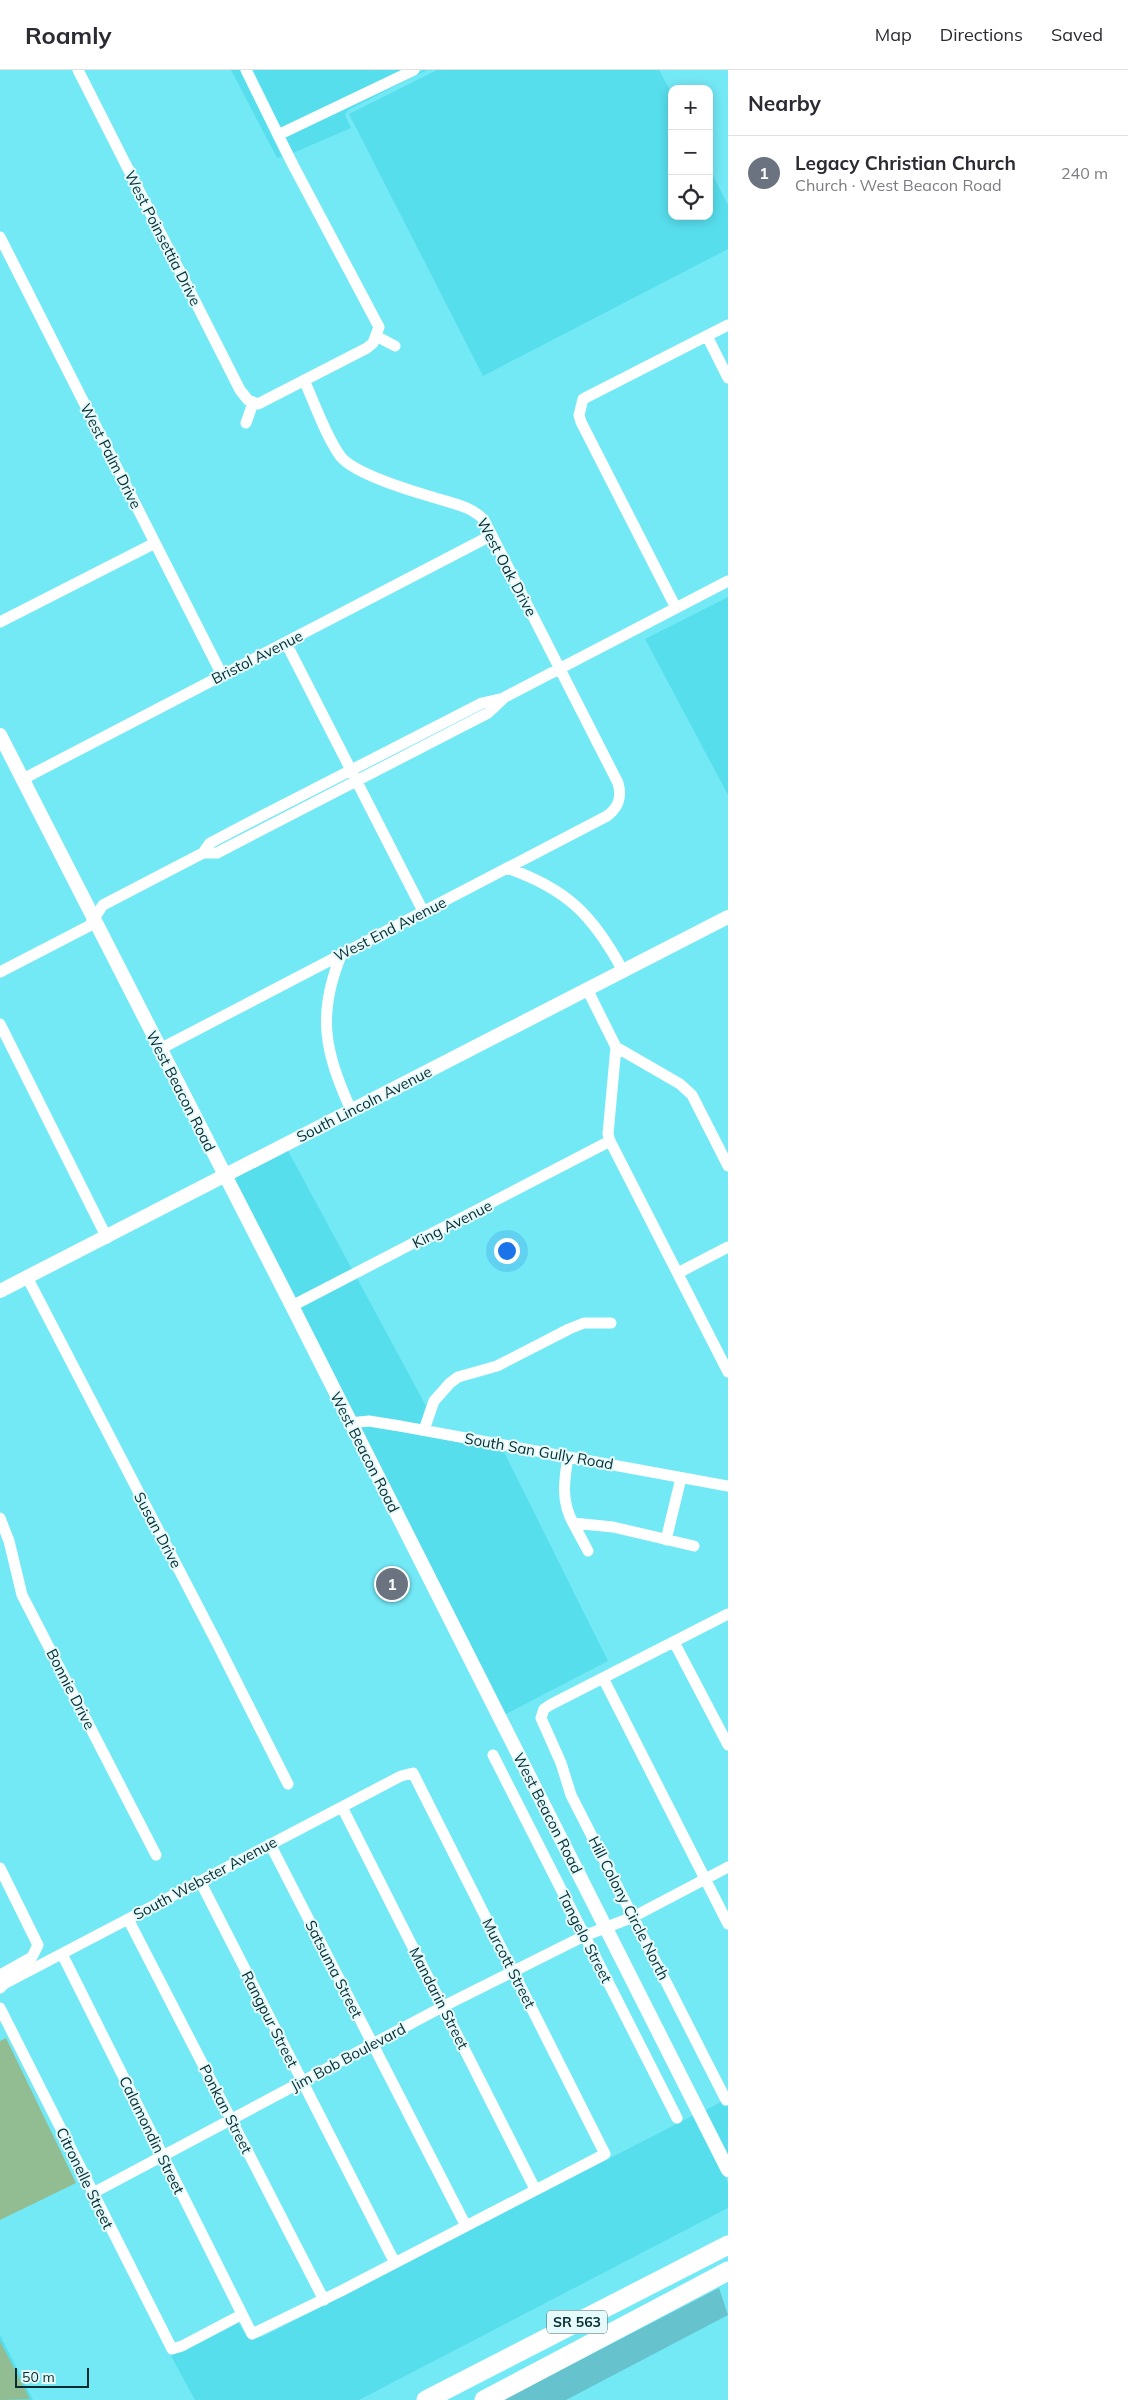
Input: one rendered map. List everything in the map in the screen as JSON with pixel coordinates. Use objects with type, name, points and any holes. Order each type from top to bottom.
[{"type":"main road","name":"SR 563","points":[[426,2400],[728,2245]]},
{"type":"main road","name":"SR 563","points":[[484,2400],[728,2270]]},
{"type":"street","name":"West Poinsettia Drive","points":[[78,70],[240,390],[253,403]]},
{"type":"street","points":[[246,70],[379,327],[373,343],[367,348],[266,401],[258,404],[253,403],[246,423]]},
{"type":"street","points":[[278,135],[414,70]]},
{"type":"street","name":"West Palm Drive","points":[[0,236],[222,676]]},
{"type":"street","points":[[676,608],[580,422],[581,406],[583,399],[728,325]]},
{"type":"street","points":[[376,336],[395,346]]},
{"type":"street","points":[[707,336],[728,378]]},
{"type":"street","name":"West Oak Drive","points":[[304,380],[336,448],[348,464],[398,486],[470,509],[484,520],[618,783],[621,793],[617,806]]},
{"type":"street","name":"Bristol Avenue","points":[[23,779],[492,535]]},
{"type":"street","points":[[0,622],[155,543]]},
{"type":"street","points":[[204,853],[210,843],[482,703],[505,697],[728,581]]},
{"type":"street","points":[[286,643],[423,911]]},
{"type":"street","points":[[0,972],[89,926],[103,905],[204,853],[217,853],[488,713],[505,697]]},
{"type":"street","name":"West Beacon Road","points":[[0,734],[292,1306],[728,2170]]},
{"type":"street","name":"West End Avenue","points":[[160,1049],[607,816],[617,806]]},
{"type":"street","points":[[507,868],[546,885],[575,904],[598,928],[623,971]]},
{"type":"street","name":"South Lincoln Avenue","points":[[0,1291],[107,1238],[728,916]]},
{"type":"street","points":[[342,953],[335,970],[328,1001],[326,1030],[335,1074],[351,1110]]},
{"type":"street","points":[[587,989],[616,1047],[608,1134],[610,1141],[728,1372]]},
{"type":"street","points":[[0,1024],[107,1238]]},
{"type":"street","points":[[616,1047],[680,1084],[692,1095],[728,1166]]},
{"type":"street","name":"King Avenue","points":[[292,1306],[601,1148],[610,1141]]},
{"type":"street","points":[[678,1273],[728,1247]]},
{"type":"street","name":"Susan Drive","points":[[27,1277],[288,1784]]},
{"type":"street","points":[[424,1430],[434,1401],[445,1387],[458,1377],[497,1366],[584,1323],[611,1323]]},
{"type":"street","name":"South San Gully Road","points":[[350,1424],[369,1421],[424,1430],[728,1486]]},
{"type":"street","points":[[568,1457],[563,1490],[568,1514],[588,1551]]},
{"type":"street","points":[[666,1540],[680,1478]]},
{"type":"street","name":"Bonnie Drive","points":[[0,1518],[9,1541],[22,1595],[156,1855]]},
{"type":"street","points":[[573,1523],[613,1527],[694,1546]]},
{"type":"street","points":[[728,1614],[603,1678],[728,1924]]},
{"type":"street","points":[[674,1642],[728,1745]]},
{"type":"street","name":"Hill Colony Circle North","points":[[603,1678],[550,1705],[542,1714],[541,1723],[561,1763],[571,1795],[727,2099]]},
{"type":"street","name":"Tangelo Street","points":[[493,1755],[677,2118]]},
{"type":"street","name":"South Webster Avenue","points":[[0,1988],[270,1844],[401,1776],[413,1773]]},
{"type":"street","name":"Murcott Street","points":[[413,1773],[605,2154],[535,2190]]},
{"type":"street","name":"Mandarin Street","points":[[342,1807],[444,2006],[535,2190]]},
{"type":"street","name":"Satsuma Street","points":[[270,1844],[466,2226]]},
{"type":"street","name":"Jim Bob Boulevard","points":[[93,2193],[444,2006],[584,1936],[633,1917],[728,1867]]},
{"type":"street","points":[[0,1868],[36,1940],[37,1950],[32,1957],[0,1975]]},
{"type":"street","name":"Rangpur Street","points":[[200,1882],[394,2263]]},
{"type":"street","name":"Ponkan Street","points":[[128,1919],[324,2300]]},
{"type":"street","name":"Calamondin Street","points":[[62,1954],[252,2334],[324,2300]]},
{"type":"street","name":"Citronelle Street","points":[[0,2008],[171,2348],[182,2346],[241,2315]]},
{"type":"street","points":[[324,2300],[535,2190]]},
{"type":"shaded area","points":[[231,70],[240,70],[282,157],[277,158]]},
{"type":"shaded area","points":[[253,70],[402,70],[281,128]]},
{"type":"shaded area","points":[[427,70],[348,110],[345,115],[351,128],[293,153],[285,137]]},
{"type":"shaded area","points":[[437,70],[659,70],[668,87],[668,220],[713,220],[713,176],[728,205],[728,249],[483,376],[349,114]]},
{"type":"shaded area","points":[[728,597],[728,795],[645,639]]},
{"type":"shaded area","points":[[287,1149],[352,1269],[295,1298],[232,1178]]},
{"type":"shaded area","points":[[357,1278],[426,1406],[420,1424],[353,1418],[299,1307]]},
{"type":"shaded area","points":[[368,1426],[503,1450],[608,1661],[504,1715],[358,1427]]},
{"type":"shaded area","points":[[721,2102],[723,2106],[728,2105],[728,2157],[704,2111]]},
{"type":"shaded area","points":[[694,2115],[728,2183],[728,2208],[359,2400],[195,2400],[170,2354],[238,2322],[247,2337],[253,2339],[264,2336]]},
{"type":"shaded area","points":[[719,2288],[728,2315],[566,2400],[503,2400]]},
{"type":"shaded area","points":[[0,2335],[33,2400],[0,2400]]},
{"type":"green space","points":[[6,2038],[76,2183],[0,2220],[0,2041]]},
{"type":"green space","points":[[0,2341],[30,2399],[0,2400]]},
{"type":"place","name":"Legacy Christian Church","points":[[392,1584]]}]
